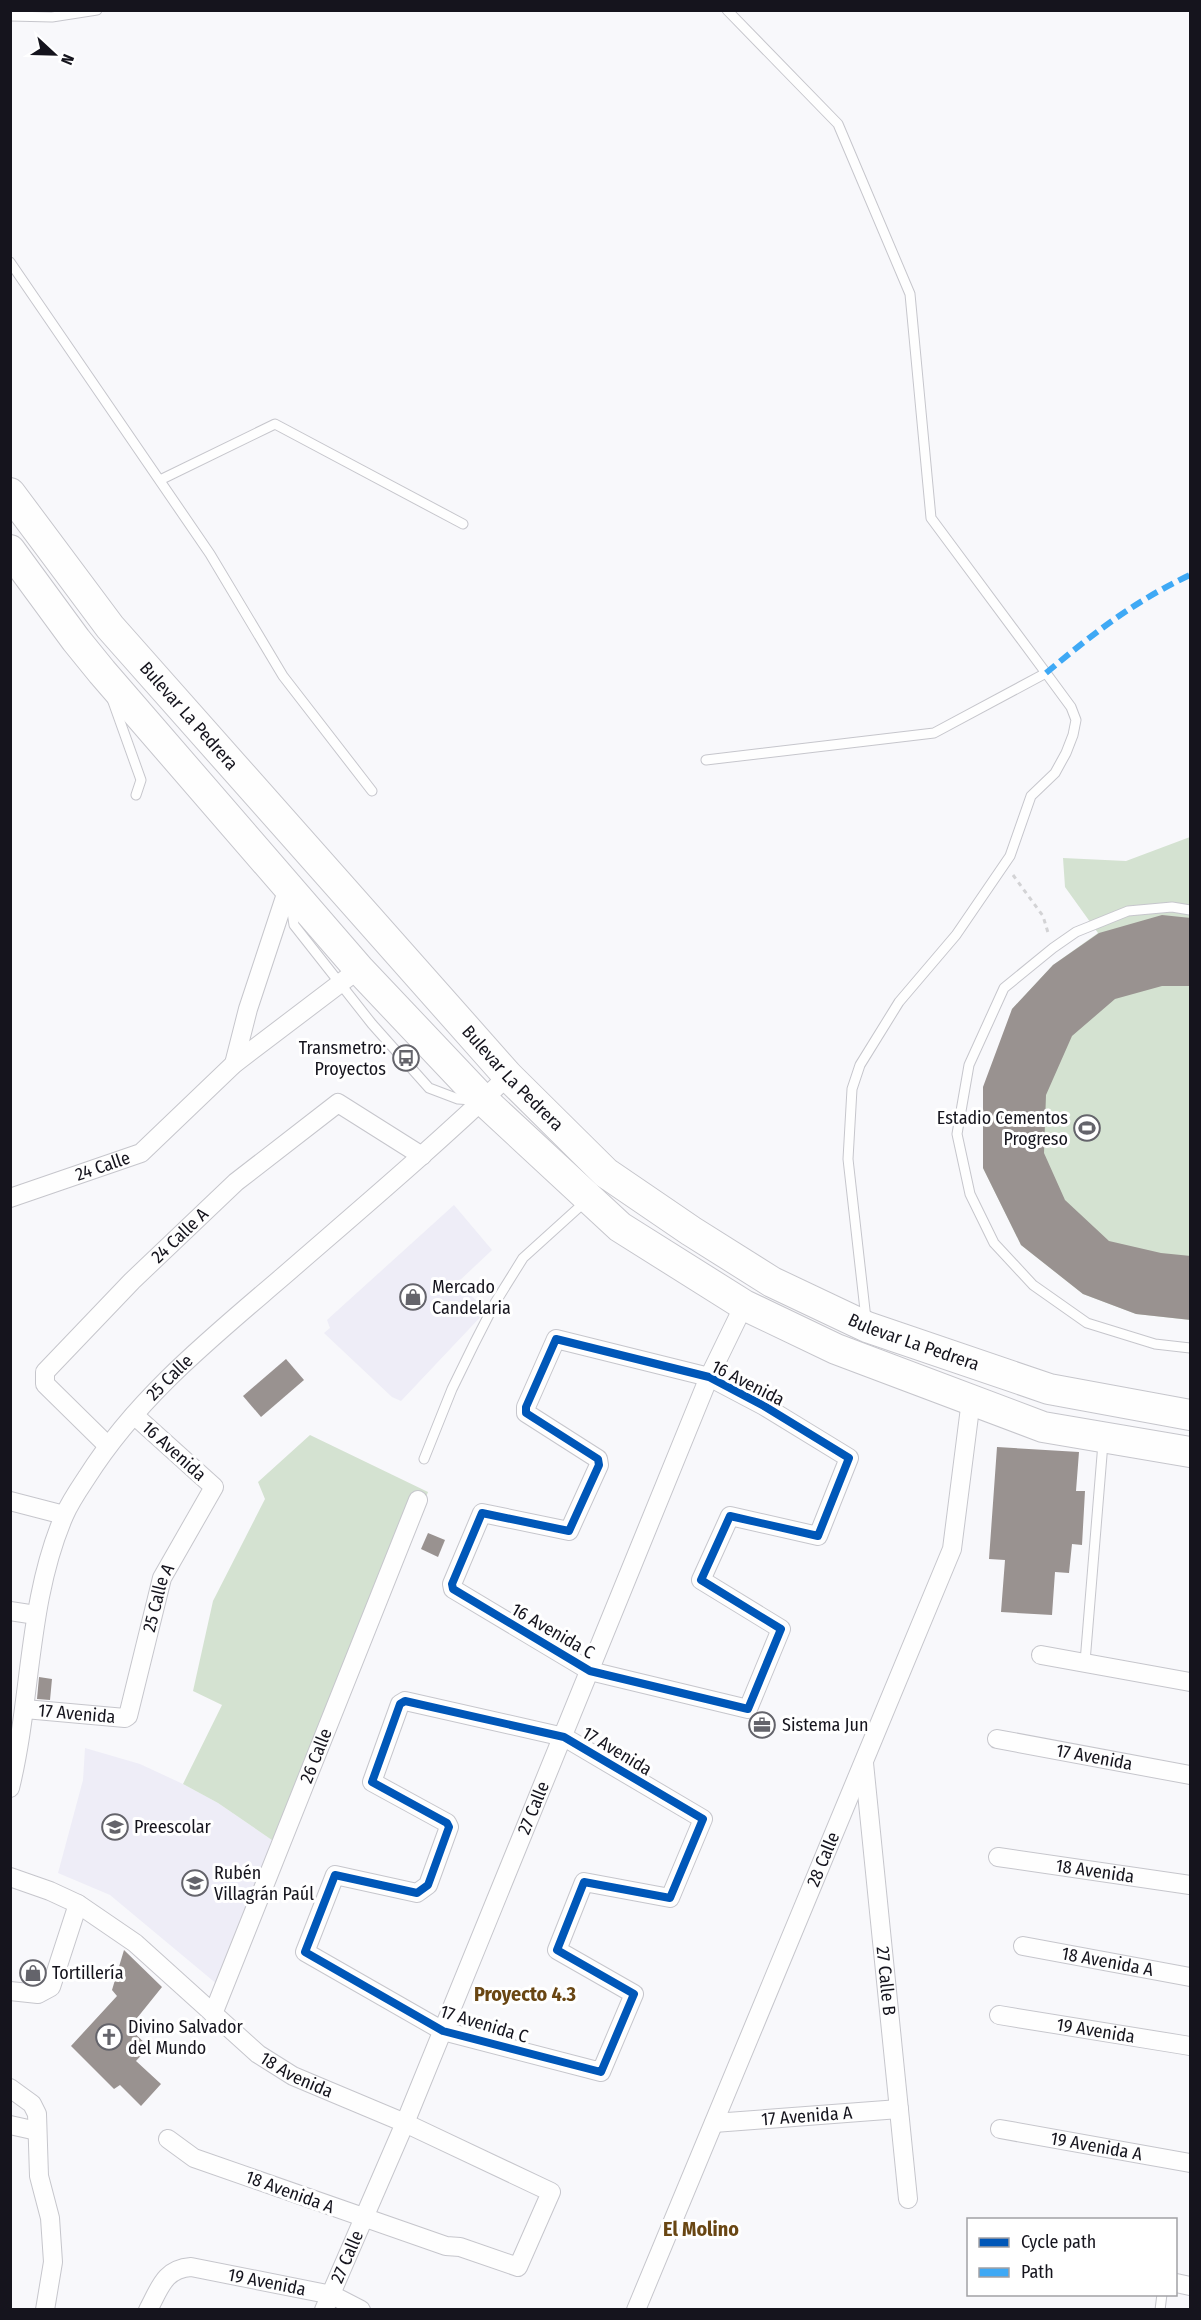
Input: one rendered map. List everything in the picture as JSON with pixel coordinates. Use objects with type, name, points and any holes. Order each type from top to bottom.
[{"type":"main road","name":"Bulevar La Pedrera","points":[[10,493],[110,627],[508,1076],[606,1173],[772,1282],[867,1328],[1049,1389],[1191,1414]]},
{"type":"main road","name":"Bulevar La Pedrera","points":[[10,550],[102,672],[288,888],[350,977],[588,1200],[620,1227],[744,1305],[836,1349],[1043,1427],[1191,1452]]},
{"type":"street","points":[[234,1064],[248,1009],[288,888]]},
{"type":"street","name":"24 Calle","points":[[10,1198],[141,1153],[234,1064],[350,977]]},
{"type":"street","name":"25 Calle","points":[[12,1778],[25,1709],[36,1615],[50,1558],[64,1515],[107,1444],[190,1355],[422,1156],[508,1076]]},
{"type":"street","name":"24 Calle A","points":[[107,1444],[45,1384],[45,1372],[132,1281],[236,1182],[335,1104],[340,1103],[422,1156]]},
{"type":"street","name":"27 Calle","points":[[328,2302],[443,2031],[709,1377],[744,1305]]},
{"type":"street","name":"16 Avenida","points":[[453,1589],[452,1584],[482,1513],[569,1532],[600,1462],[526,1413],[526,1407],[554,1340],[558,1339],[709,1377],[764,1406],[849,1458],[818,1536],[730,1516],[701,1580],[781,1629],[748,1709]]},
{"type":"street","name":"28 Calle","points":[[636,2310],[952,1549],[971,1400]]},
{"type":"street","name":"16 Avenida","points":[[134,1415],[214,1487]]},
{"type":"street","name":"25 Calle A","points":[[128,1716],[162,1578],[214,1487]]},
{"type":"street","name":"26 Calle","points":[[213,2014],[418,1500]]},
{"type":"street","points":[[10,1501],[64,1515]]},
{"type":"street","name":"16 Avenida C","points":[[453,1589],[590,1671],[748,1709]]},
{"type":"street","points":[[10,1611],[36,1615]]},
{"type":"street","points":[[1041,1655],[1191,1682]]},
{"type":"street","name":"17 Avenida","points":[[304,1950],[335,1875],[417,1893],[428,1885],[449,1831],[447,1823],[372,1782],[400,1704],[405,1701],[564,1737],[703,1820],[670,1898],[584,1882],[557,1950],[634,1994],[601,2072]]},
{"type":"street","name":"17 Avenida","points":[[25,1709],[128,1716]]},
{"type":"street","name":"17 Avenida","points":[[998,1739],[1191,1774]]},
{"type":"street","name":"27 Calle B","points":[[864,1761],[908,2199]]},
{"type":"street","name":"18 Avenida","points":[[998,1857],[1191,1886]]},
{"type":"street","name":"18 Avenida","points":[[10,1877],[78,1904],[135,1943],[258,2054],[293,2076],[405,2123],[551,2192],[518,2267]]},
{"type":"street","points":[[10,1991],[33,1994],[47,1991],[55,1979],[78,1904]]},
{"type":"street","name":"18 Avenida A","points":[[1023,1946],[1191,1977]]},
{"type":"street","name":"17 Avenida C","points":[[304,1950],[306,1954],[443,2031],[601,2072]]},
{"type":"street","name":"19 Avenida","points":[[999,2015],[1191,2046]]},
{"type":"street","points":[[10,2088],[35,2109],[38,2120],[39,2176],[50,2218],[53,2262],[45,2310]]},
{"type":"street","name":"17 Avenida A","points":[[714,2123],[899,2109]]},
{"type":"street","points":[[10,2126],[37,2131]]},
{"type":"street","name":"19 Avenida A","points":[[1000,2129],[1191,2163]]},
{"type":"street","name":"18 Avenida A","points":[[168,2139],[194,2158],[446,2246],[460,2247],[518,2267]]},
{"type":"street","name":"19 Avenida","points":[[148,2310],[165,2278],[172,2271],[191,2267],[361,2310]]},
{"type":"lane","points":[[10,16],[52,17],[97,10]]},
{"type":"lane","points":[[727,10],[838,124],[910,294],[931,518],[1071,707],[1076,720],[1073,735],[1054,773],[1031,796],[1015,844],[1005,864],[956,935],[899,1002],[860,1065],[852,1089],[848,1159],[867,1328]]},
{"type":"lane","points":[[10,262],[210,554],[283,676],[372,791]]},
{"type":"lane","points":[[160,480],[275,424],[463,524]]},
{"type":"lane","points":[[102,672],[141,780],[136,795]]},
{"type":"lane","points":[[706,760],[934,733],[1046,673]]},
{"type":"lane","points":[[1191,910],[1172,908],[1128,911],[1077,932],[1053,948],[1004,988],[969,1065],[957,1134],[970,1194],[994,1242],[1033,1285],[1087,1323],[1155,1344],[1191,1348]]},
{"type":"lane","points":[[424,1459],[469,1353],[495,1303],[523,1258],[588,1200]]},
{"type":"lane","points":[[1085,1662],[1104,1437]]},
{"type":"path","points":[[1005,864],[1043,916],[1053,948]]},
{"type":"shaded area","name":"Mercado Candelaria","points":[[454,1205],[492,1250],[458,1282],[486,1311],[401,1401],[392,1397],[324,1333],[330,1328],[327,1320]]},
{"type":"shaded area","name":"Rubén Villagrán Paúl","points":[[85,1748],[140,1764],[183,1784],[218,1803],[285,1849],[224,1990],[110,1895],[58,1873],[83,1780]]},
{"type":"green space","name":"Estadio Cementos Progreso","points":[[1190,837],[1190,1320],[1136,1314],[1083,1294],[1021,1245],[983,1168],[1012,1009],[1053,965],[1098,933],[1065,887],[1063,858],[1126,861]]},
{"type":"green space","points":[[310,1435],[428,1492],[285,1849],[218,1803],[183,1784],[222,1705],[193,1691],[213,1601],[265,1499],[258,1482]]},
{"type":"building","points":[[1162,915],[1191,918],[1191,986],[1162,986],[1115,999],[1072,1036],[1046,1095],[1044,1153],[1065,1200],[1109,1241],[1161,1253],[1191,1256],[1191,1320],[1136,1314],[1083,1294],[1021,1245],[983,1168],[983,1087],[1012,1009],[1053,965],[1099,933]]},
{"type":"building","points":[[286,1359],[304,1380],[261,1417],[243,1396]]},
{"type":"building","points":[[997,1447],[1079,1452],[1076,1491],[1085,1491],[1082,1545],[1072,1544],[1069,1573],[1055,1572],[1052,1615],[1001,1612],[1005,1560],[989,1559]]},
{"type":"building","points":[[428,1533],[445,1540],[438,1557],[421,1549]]},
{"type":"building","points":[[39,1677],[52,1679],[50,1700],[37,1699]]},
{"type":"building","name":"Divino Salvador del Mundo","points":[[124,1950],[162,1987],[129,2028],[149,2047],[136,2061],[161,2084],[141,2106],[120,2085],[114,2089],[71,2046],[117,1996],[112,1990]]},
{"type":"marked path","points":[[1046,673],[1115,619],[1150,596],[1190,575]]},
{"type":"cycle path","points":[[556,1339],[709,1377],[764,1406],[849,1458],[818,1536],[730,1516],[701,1580],[781,1629],[748,1709],[590,1671],[453,1589],[452,1584],[482,1513],[569,1531],[599,1465],[598,1459],[526,1413],[526,1407],[556,1339]]},
{"type":"cycle path","points":[[405,1701],[564,1737],[703,1819],[670,1898],[584,1882],[557,1950],[634,1994],[601,2072],[443,2031],[305,1952],[335,1875],[417,1893],[428,1885],[449,1827],[447,1823],[372,1782],[400,1704],[405,1701]]},
{"type":"place","name":"Transmetro: Proyectos","points":[[406,1058]]},
{"type":"place","name":"Estadio Cementos Progreso","points":[[1087,1128]]},
{"type":"place","name":"Mercado Candelaria","points":[[413,1297]]},
{"type":"place","name":"Sistema Jun","points":[[762,1725]]},
{"type":"place","name":"Preescolar","points":[[115,1827]]},
{"type":"place","name":"Rubén Villagrán Paúl","points":[[195,1883]]},
{"type":"place","name":"Tortillería","points":[[33,1973]]},
{"type":"place","name":"Divino Salvador del Mundo","points":[[109,2037]]},
{"type":"district","name":"Proyecto 4.3","points":[[525,1994]]},
{"type":"district","name":"El Molino","points":[[701,2229]]}]
